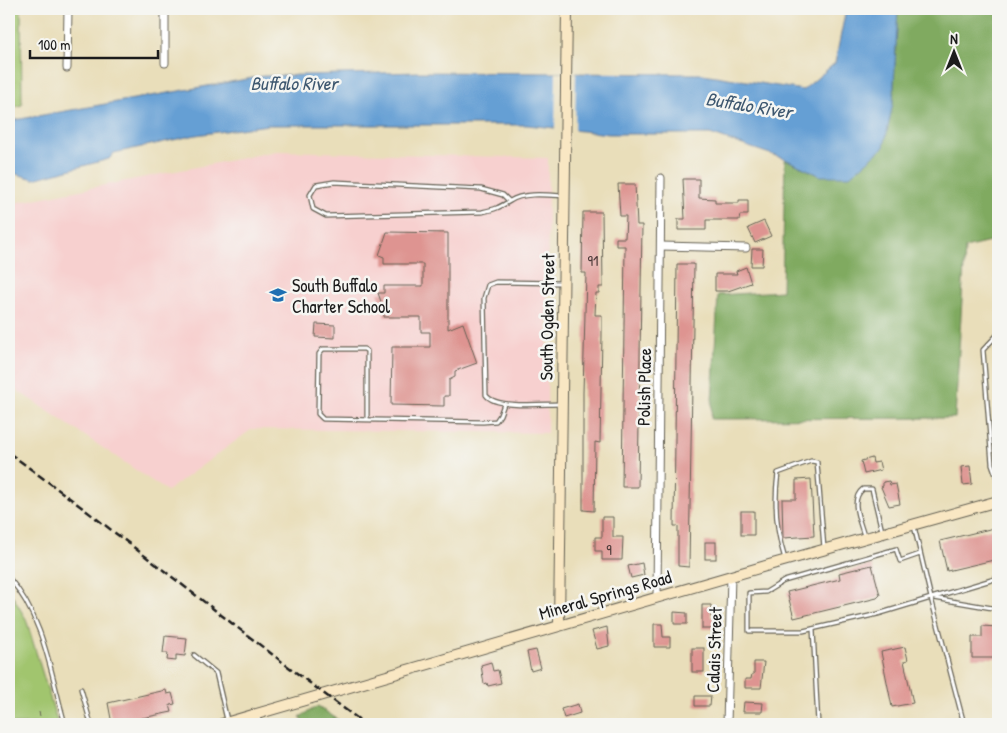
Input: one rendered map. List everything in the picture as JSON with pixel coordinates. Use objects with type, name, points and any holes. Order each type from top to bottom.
[{"type":"street","points":[[67,68],[68,9]]},
{"type":"street","points":[[165,9],[165,63]]},
{"type":"street","name":"South Ogden Street","points":[[559,625],[567,9]]},
{"type":"street","name":"Polish Place","points":[[657,597],[661,178]]},
{"type":"street","points":[[661,246],[746,248]]},
{"type":"street","name":"Mineral Springs Road","points":[[225,723],[559,625],[998,501]]},
{"type":"street","name":"Calais Street","points":[[727,724],[731,576]]},
{"type":"street","points":[[252,715],[260,724]]},
{"type":"lane","points":[[509,201],[503,195],[481,189],[334,182],[316,185],[310,195],[312,209],[326,216],[482,212],[501,208],[509,201],[532,195],[564,196]]},
{"type":"lane","points":[[562,404],[504,404],[489,400],[486,395],[484,298],[488,285],[496,282],[564,283]]},
{"type":"lane","points":[[998,334],[983,350],[992,464],[998,481]]},
{"type":"lane","points":[[367,420],[367,351],[364,348],[323,349],[319,354],[318,414],[320,418],[367,420],[496,420],[504,404]]},
{"type":"lane","points":[[786,562],[779,540],[775,492],[778,473],[811,461],[817,462],[824,551]]},
{"type":"lane","points":[[865,539],[855,503],[856,497],[863,489],[870,488],[874,494],[883,534]]},
{"type":"lane","points":[[914,526],[964,724]]},
{"type":"lane","points":[[920,554],[900,561],[896,549],[784,581],[766,592],[749,594],[748,631],[803,631],[814,629],[878,614],[998,578]]},
{"type":"lane","points":[[9,578],[20,590],[37,622],[65,724]]},
{"type":"lane","points":[[931,598],[998,609]]},
{"type":"lane","points":[[814,629],[818,724]]},
{"type":"lane","points":[[194,655],[216,672],[225,723]]},
{"type":"lane","points":[[81,689],[91,724]]},
{"type":"path","points":[[34,724],[42,723],[38,712]]},
{"type":"shaded area","name":"South Buffalo Charter School","points":[[277,151],[548,158],[547,433],[252,429],[167,491],[9,385],[9,204]]},
{"type":"green space","points":[[9,9],[21,9],[22,105],[9,108]]},
{"type":"green space","points":[[898,9],[998,9],[998,240],[965,248],[955,418],[711,419],[718,295],[782,291],[785,159],[821,176],[893,103]]},
{"type":"green space","points":[[9,590],[26,619],[58,724],[9,724]]},
{"type":"green space","points":[[318,706],[344,724],[305,724],[300,717]]},
{"type":"water","name":"Buffalo River","points":[[846,9],[898,9],[893,103],[884,147],[850,176],[821,176],[785,159],[710,134],[609,134],[527,125],[268,125],[196,135],[114,153],[109,159],[34,179],[9,172],[9,121],[264,76],[420,72],[703,74],[803,90],[835,63]]},
{"type":"pier","points":[[556,73],[576,73],[575,133],[555,131]]},
{"type":"building","points":[[683,179],[699,179],[699,198],[715,199],[715,203],[739,203],[739,200],[748,200],[748,215],[740,215],[739,220],[706,220],[706,230],[678,230],[678,219],[685,219]]},
{"type":"building","points":[[618,184],[635,184],[637,225],[642,225],[638,487],[622,487],[625,246],[616,246],[616,238],[625,238],[626,216],[620,216]]},
{"type":"building","points":[[583,212],[602,212],[603,287],[599,287],[599,293],[596,293],[595,315],[602,315],[602,335],[600,443],[595,442],[594,511],[583,510],[586,273],[582,273]]},
{"type":"building","points":[[764,221],[771,236],[755,243],[748,228]]},
{"type":"building","points":[[387,232],[448,233],[448,329],[463,323],[477,363],[455,371],[455,377],[449,380],[449,396],[444,396],[444,406],[391,405],[392,347],[430,347],[430,332],[421,332],[421,317],[384,317],[384,310],[378,293],[384,293],[384,286],[423,286],[423,264],[384,264],[384,257],[379,255]]},
{"type":"building","points":[[752,249],[763,249],[762,266],[751,266]]},
{"type":"building","points":[[677,264],[694,264],[689,567],[678,566],[678,526],[674,526]]},
{"type":"building","points":[[746,267],[751,283],[728,291],[715,291],[715,274],[737,274],[736,271]]},
{"type":"building","points":[[316,324],[335,325],[335,338],[315,337]]},
{"type":"building","points":[[872,458],[873,463],[879,462],[881,470],[864,474],[861,461]]},
{"type":"building","points":[[970,466],[972,484],[963,485],[961,467]]},
{"type":"building","points":[[811,479],[814,536],[783,538],[782,499],[796,499],[796,480]]},
{"type":"building","points":[[889,481],[890,485],[896,484],[900,504],[889,506],[881,487],[883,482]]},
{"type":"building","points":[[741,511],[754,511],[754,535],[741,535]]},
{"type":"building","points":[[602,517],[613,517],[613,537],[623,537],[622,560],[602,560],[602,551],[595,551],[595,537],[602,537]]},
{"type":"building","points":[[998,527],[998,559],[947,571],[940,541]]},
{"type":"building","points":[[705,542],[716,542],[716,559],[705,559]]},
{"type":"building","points":[[642,563],[644,575],[631,578],[628,566]]},
{"type":"building","points":[[872,565],[880,595],[877,598],[794,618],[787,592],[840,579],[839,573]]},
{"type":"building","points":[[702,605],[711,605],[711,617],[715,618],[714,629],[702,629]]},
{"type":"building","points":[[674,612],[687,613],[687,624],[674,624]]},
{"type":"building","points":[[654,624],[662,624],[663,637],[670,637],[670,647],[654,647]]},
{"type":"building","points":[[982,626],[998,627],[998,658],[972,658],[972,637],[982,637]]},
{"type":"building","points":[[607,627],[609,646],[597,649],[592,631]]},
{"type":"building","points":[[165,636],[187,638],[185,656],[176,655],[176,661],[167,660],[168,653],[163,653]]},
{"type":"building","points":[[905,647],[908,660],[904,661],[913,703],[892,707],[881,652]]},
{"type":"building","points":[[692,648],[704,648],[704,672],[692,672]]},
{"type":"building","points":[[536,650],[541,668],[531,671],[527,652]]},
{"type":"building","points":[[491,662],[493,671],[498,670],[501,683],[488,686],[487,683],[484,684],[481,665]]},
{"type":"building","points":[[754,662],[764,662],[761,688],[745,688],[745,679],[751,679],[752,674],[754,674]]},
{"type":"building","points":[[166,690],[167,694],[172,693],[175,704],[170,705],[172,712],[112,724],[108,703]]},
{"type":"building","points":[[695,696],[711,696],[710,706],[695,706]]},
{"type":"building","points":[[744,702],[763,703],[762,712],[743,712]]},
{"type":"building","points":[[578,704],[580,713],[564,718],[561,709]]},
{"type":"railway","points":[[9,453],[365,724]]},
{"type":"place","name":"South Buffalo Charter School","points":[[278,295]]}]
